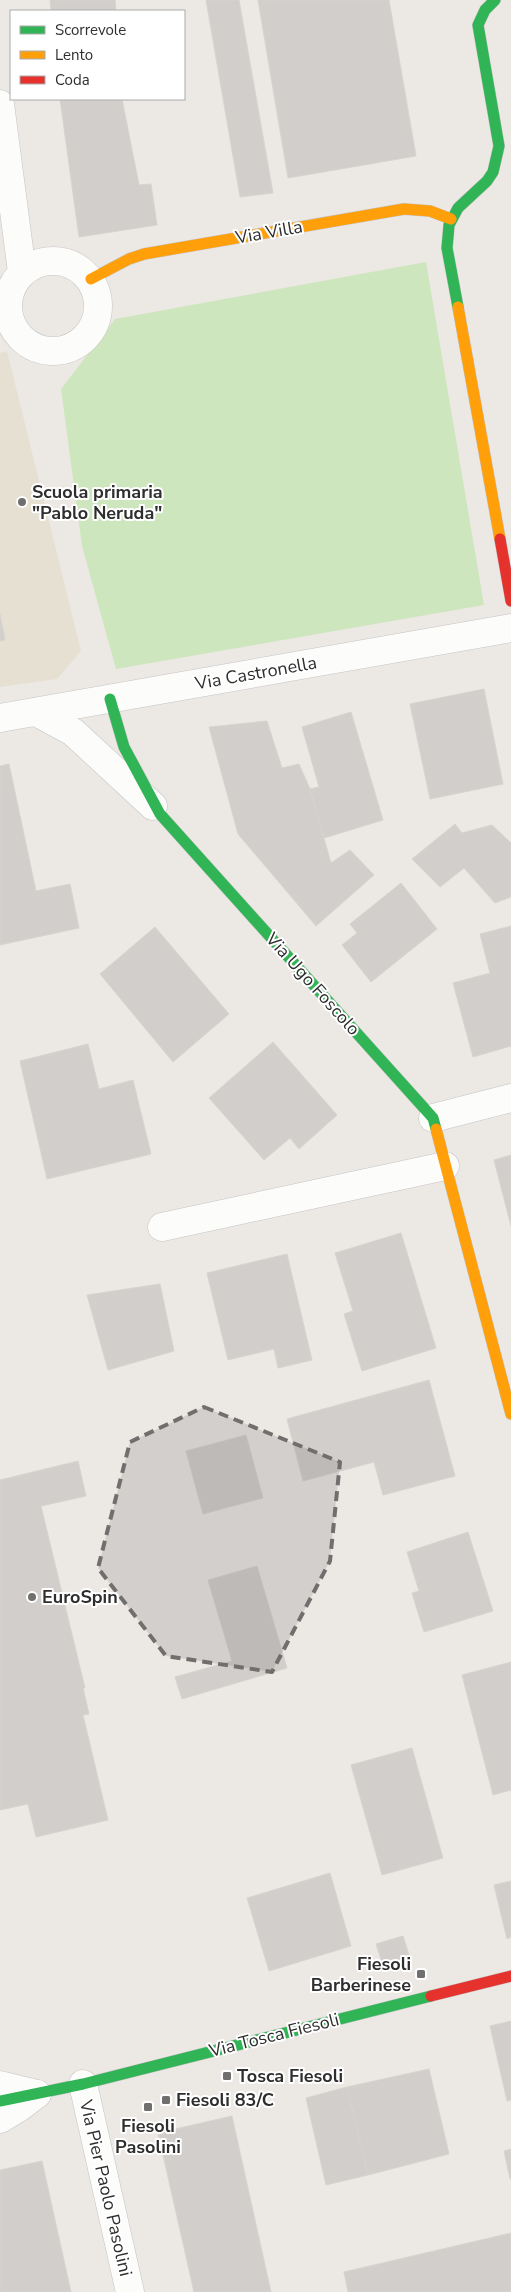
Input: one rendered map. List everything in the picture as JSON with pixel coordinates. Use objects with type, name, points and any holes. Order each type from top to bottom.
[{"type":"street","points":[[495,0],[485,10],[478,25],[499,146],[498,161],[484,186],[459,206],[451,219],[447,248],[511,600]]},
{"type":"street","points":[[0,104],[22,272]]},
{"type":"street","name":"Via Villa","points":[[91,279],[129,259],[144,254],[404,209],[430,211],[451,219]]},
{"type":"street","points":[[48,260],[63,261],[79,268],[91,279],[99,300],[98,316],[85,339],[72,348],[49,351],[33,347],[18,336],[10,320],[7,306],[12,286],[22,272],[32,265],[48,260]]},
{"type":"street","name":"Via Castronella","points":[[0,718],[511,628]]},
{"type":"street","name":"Via Ugo Foscolo","points":[[110,700],[124,748],[160,814]]},
{"type":"street","name":"Via Ugo Foscolo","points":[[36,712],[73,732],[160,814],[433,1118],[511,1414]]},
{"type":"street","points":[[433,1118],[511,1098]]},
{"type":"street","points":[[162,1227],[445,1166]]},
{"type":"street","name":"Via Tosca Fiesoli","points":[[3,2088],[37,2094],[83,2084],[511,1976]]},
{"type":"street","name":"Via Pier Paolo Pasolini","points":[[83,2084],[130,2292]]},
{"type":"street","name":"Via Tosca Fiesoli","points":[[0,2119],[37,2094]]},
{"type":"highlighted area","points":[[204,1407],[340,1462],[330,1561],[272,1672],[166,1656],[98,1568],[130,1442]]},
{"type":"shaded area","name":"Scuola primaria \"Pablo Neruda\"","points":[[7,351],[81,651],[57,679],[0,687],[0,353]]},
{"type":"green space","points":[[426,262],[484,605],[116,669],[82,546],[61,389],[115,319]]},
{"type":"building","points":[[50,0],[115,0],[116,10],[51,10]]},
{"type":"building","points":[[206,0],[239,0],[273,193],[240,197]]},
{"type":"building","points":[[258,0],[389,0],[416,156],[288,178]]},
{"type":"building","points":[[60,100],[122,100],[139,185],[151,184],[157,225],[79,237]]},
{"type":"building","points":[[0,614],[5,640],[0,641]]},
{"type":"building","points":[[484,689],[503,784],[430,799],[410,704]]},
{"type":"building","points":[[351,712],[383,820],[324,838],[310,789],[319,787],[302,727]]},
{"type":"building","points":[[267,721],[282,768],[299,764],[310,789],[331,863],[350,850],[374,875],[316,926],[238,834],[209,727]]},
{"type":"building","points":[[9,764],[36,891],[70,884],[79,928],[0,945],[0,766]]},
{"type":"building","points":[[455,824],[462,833],[492,825],[511,843],[511,897],[495,903],[464,868],[440,887],[412,859]]},
{"type":"building","points":[[401,883],[437,929],[371,982],[342,945],[357,933],[350,924]]},
{"type":"building","points":[[511,926],[511,1046],[473,1057],[453,983],[490,973],[480,934]]},
{"type":"building","points":[[155,927],[229,1014],[173,1062],[100,974]]},
{"type":"building","points":[[273,1042],[337,1115],[299,1149],[290,1138],[264,1160],[209,1098]]},
{"type":"building","points":[[88,1044],[99,1089],[133,1080],[151,1154],[47,1179],[20,1061]]},
{"type":"building","points":[[511,1155],[511,1226],[494,1160]]},
{"type":"building","points":[[401,1233],[436,1348],[362,1371],[344,1314],[353,1311],[335,1253]]},
{"type":"building","points":[[287,1254],[312,1360],[278,1368],[274,1349],[228,1360],[207,1273]]},
{"type":"building","points":[[160,1284],[174,1351],[108,1370],[87,1295]]},
{"type":"building","points":[[429,1380],[455,1476],[383,1495],[374,1462],[303,1481],[287,1419]]},
{"type":"building","points":[[246,1435],[263,1498],[203,1514],[186,1451]]},
{"type":"building","name":"EuroSpin","points":[[78,1461],[86,1496],[41,1506],[85,1688],[83,1688],[89,1714],[83,1715],[108,1820],[36,1837],[28,1804],[0,1810],[0,1480]]},
{"type":"building","points":[[468,1532],[493,1611],[424,1632],[412,1593],[419,1591],[407,1552]]},
{"type":"building","points":[[257,1566],[287,1668],[182,1699],[175,1677],[232,1661],[208,1580]]},
{"type":"building","points":[[511,1662],[511,1790],[493,1795],[462,1675]]},
{"type":"building","points":[[412,1748],[443,1858],[382,1875],[351,1765]]},
{"type":"building","points":[[330,1873],[351,1946],[269,1971],[247,1898]]},
{"type":"building","points":[[511,1881],[511,1937],[507,1939],[494,1885]]},
{"type":"building","points":[[403,1936],[410,1958],[383,1966],[376,1944]]},
{"type":"building","points":[[511,2021],[511,2100],[507,2101],[490,2026]]},
{"type":"building","points":[[429,2069],[449,2154],[368,2175],[347,2087]]},
{"type":"building","points":[[347,2087],[368,2175],[326,2185],[306,2098]]},
{"type":"building","points":[[232,2116],[271,2292],[194,2292],[158,2133]]},
{"type":"building","points":[[511,2149],[511,2179],[510,2179],[504,2151]]},
{"type":"building","points":[[42,2161],[71,2292],[0,2292],[0,2170]]},
{"type":"building","points":[[511,2233],[511,2292],[348,2292],[344,2272]]},
{"type":"traffic: fast","points":[[458,307],[447,248],[449,225],[458,208],[487,181],[493,172],[499,146],[478,25],[485,10],[495,0]]},
{"type":"traffic: fast","points":[[110,699],[124,747],[160,814],[433,1118],[436,1129]]},
{"type":"traffic: fast","points":[[0,2101],[83,2084],[431,1996]]},
{"type":"traffic: slow","points":[[91,279],[129,259],[144,254],[404,209],[430,211],[451,219]]},
{"type":"traffic: slow","points":[[458,307],[500,539]]},
{"type":"traffic: slow","points":[[436,1129],[511,1414]]},
{"type":"traffic: jam","points":[[500,539],[511,601]]},
{"type":"traffic: jam","points":[[431,1996],[511,1976]]},
{"type":"place","name":"Scuola primaria \"Pablo Neruda\"","points":[[22,502]]},
{"type":"place","name":"EuroSpin","points":[[32,1597]]},
{"type":"place","name":"Fiesoli Barberinese","points":[[421,1974]]},
{"type":"place","name":"Tosca Fiesoli","points":[[227,2076]]},
{"type":"place","name":"Fiesoli 83/C","points":[[166,2100]]},
{"type":"place","name":"Fiesoli Pasolini","points":[[148,2107]]}]
